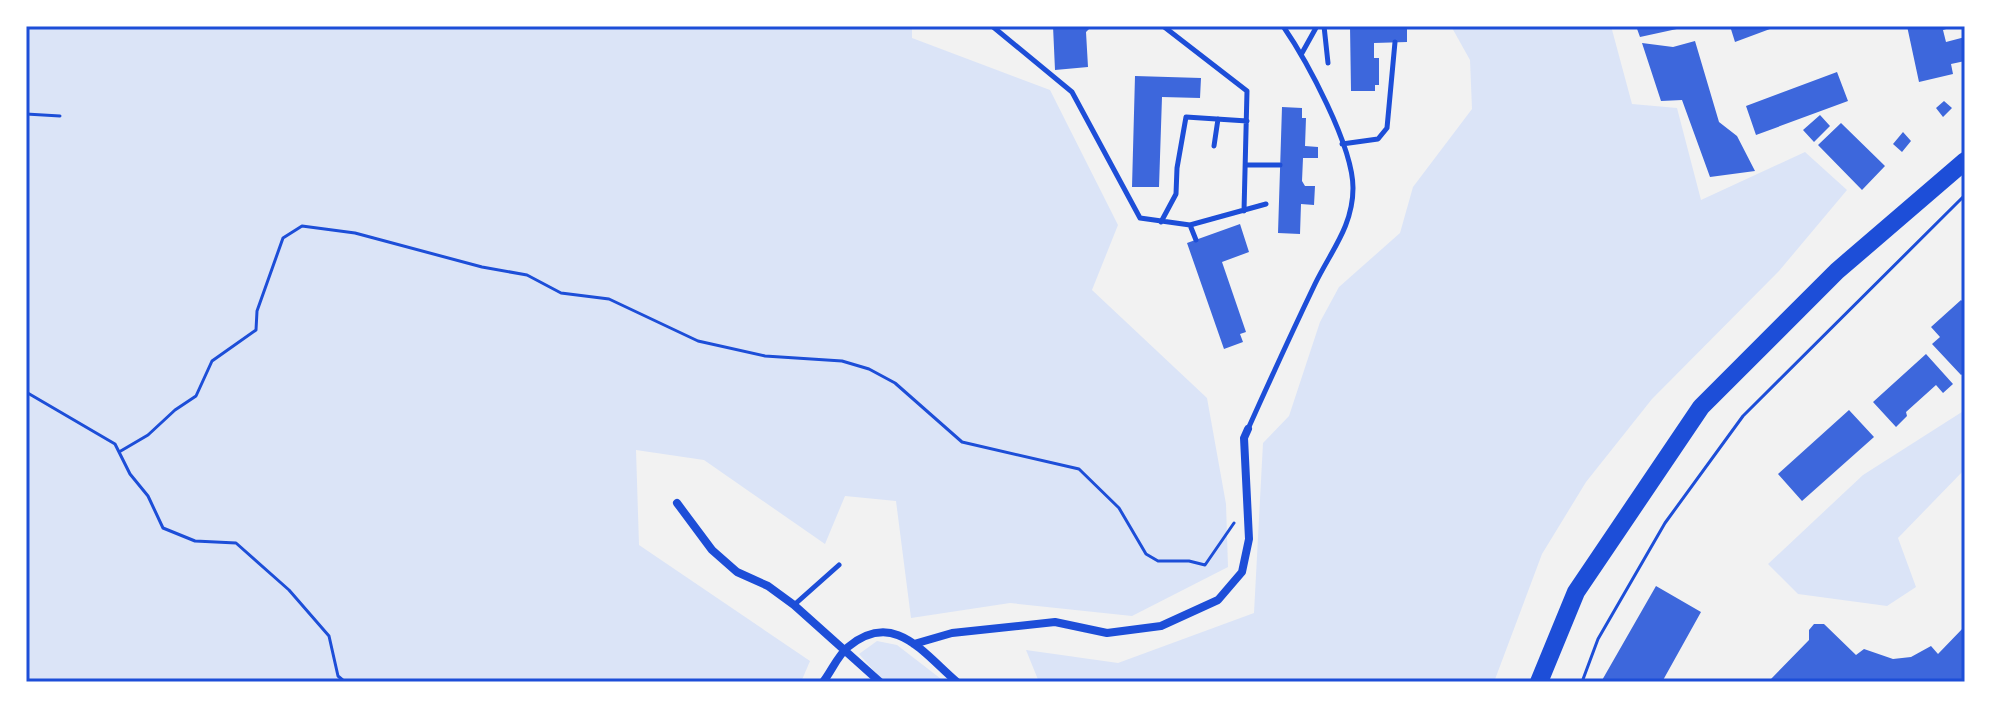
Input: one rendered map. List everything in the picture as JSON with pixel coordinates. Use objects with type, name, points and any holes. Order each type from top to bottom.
[{"type":"main road","points":[[1539,682],[1576,592],[1701,407],[1837,271],[1965,161]]},
{"type":"street","points":[[914,644],[952,633],[1055,622],[1107,633],[1161,626],[1218,600],[1242,572],[1249,539],[1244,438],[1248,429]]},
{"type":"street","points":[[677,503],[712,550],[737,572],[768,586],[794,605],[880,682]]},
{"type":"street","points":[[823,682],[845,649],[874,631],[891,630],[914,644],[957,682]]},
{"type":"lane","points":[[992,26],[1072,92],[1140,218],[1190,225],[1266,204]]},
{"type":"lane","points":[[1163,26],[1247,91],[1244,211]]},
{"type":"lane","points":[[1248,429],[1317,279],[1343,237],[1353,190],[1351,163],[1302,54],[1283,26]]},
{"type":"lane","points":[[1302,54],[1317,26]]},
{"type":"lane","points":[[1324,26],[1328,63]]},
{"type":"lane","points":[[1342,144],[1378,139],[1387,128],[1395,42]]},
{"type":"lane","points":[[1161,223],[1176,194],[1186,117],[1247,121]]},
{"type":"lane","points":[[1214,146],[1218,119]]},
{"type":"lane","points":[[1246,165],[1280,165]]},
{"type":"lane","points":[[1190,225],[1196,240]]},
{"type":"lane","points":[[794,605],[839,565]]},
{"type":"path","points":[[26,114],[60,116]]},
{"type":"path","points":[[1582,682],[1598,639],[1665,523],[1743,416],[1965,195]]},
{"type":"path","points":[[119,452],[148,435],[196,396],[212,361],[256,330],[257,311],[283,238],[302,226],[355,233],[482,267],[502,268],[561,293],[609,299],[654,323],[698,341],[765,356],[842,361],[869,369],[895,383],[962,442],[1079,469],[1119,508],[1146,554],[1158,561],[1189,561],[1205,565],[1237,518],[1239,505],[1248,494]]},
{"type":"path","points":[[26,392],[115,444],[130,474],[148,496],[163,528],[195,541],[236,543],[289,590],[329,636],[338,676],[345,682]]},
{"type":"shaded area","points":[[26,26],[912,26],[912,38],[1050,90],[1118,225],[1092,290],[1207,398],[1226,504],[1228,567],[1132,616],[1010,603],[911,618],[896,501],[845,496],[825,544],[704,460],[636,450],[639,545],[810,661],[801,682],[26,682]]},
{"type":"shaded area","points":[[1451,26],[1611,26],[1632,104],[1677,108],[1701,200],[1805,152],[1847,190],[1779,271],[1652,399],[1586,482],[1542,554],[1494,682],[1039,682],[1026,650],[1118,663],[1254,613],[1263,443],[1289,416],[1320,322],[1339,287],[1400,233],[1413,187],[1472,109],[1470,60]]},
{"type":"shaded area","points":[[1965,410],[1965,469],[1898,538],[1916,587],[1887,606],[1798,594],[1768,564],[1863,475]]},
{"type":"shaded area","points":[[877,641],[897,645],[945,682],[884,682],[859,654]]},
{"type":"building","points":[[1053,26],[1092,26],[1086,32],[1088,67],[1055,70]]},
{"type":"building","points":[[1350,26],[1407,26],[1407,42],[1374,43],[1374,58],[1379,58],[1379,85],[1375,85],[1375,91],[1351,91]]},
{"type":"building","points":[[1636,26],[1686,26],[1686,27],[1640,37]]},
{"type":"building","points":[[1730,26],[1778,26],[1735,42]]},
{"type":"building","points":[[1907,26],[1956,26],[1943,30],[1946,42],[1965,37],[1965,61],[1951,64],[1953,74],[1919,82]]},
{"type":"building","points":[[1695,41],[1719,122],[1737,136],[1755,171],[1710,177],[1682,100],[1661,101],[1642,43],[1673,47]]},
{"type":"building","points":[[1837,72],[1848,101],[1756,135],[1746,106]]},
{"type":"building","points":[[1135,76],[1201,78],[1200,98],[1162,97],[1159,187],[1132,187]]},
{"type":"building","points":[[1944,101],[1952,108],[1943,117],[1936,108]]},
{"type":"building","points":[[1282,107],[1302,108],[1302,118],[1306,118],[1305,146],[1318,147],[1318,158],[1303,158],[1302,181],[1305,186],[1315,186],[1314,205],[1301,204],[1300,234],[1278,233]]},
{"type":"building","points":[[1820,115],[1830,126],[1814,142],[1803,130]]},
{"type":"building","points":[[1841,123],[1885,166],[1862,190],[1818,145]]},
{"type":"building","points":[[1903,132],[1911,141],[1902,152],[1893,144]]},
{"type":"building","points":[[1240,224],[1249,252],[1222,262],[1246,332],[1240,334],[1243,342],[1224,349],[1187,243]]},
{"type":"building","points":[[1961,300],[1965,304],[1965,372],[1961,375],[1932,344],[1940,337],[1931,327]]},
{"type":"building","points":[[1926,354],[1953,384],[1943,393],[1936,385],[1906,412],[1907,416],[1896,427],[1873,402]]},
{"type":"building","points":[[1849,410],[1874,437],[1802,501],[1778,474]]},
{"type":"building","points":[[1656,586],[1701,612],[1662,682],[1601,682]]},
{"type":"building","points":[[1814,624],[1824,624],[1856,655],[1864,649],[1893,659],[1911,657],[1931,646],[1938,654],[1965,626],[1965,682],[1774,682],[1771,679],[1809,640],[1809,630]]}]
